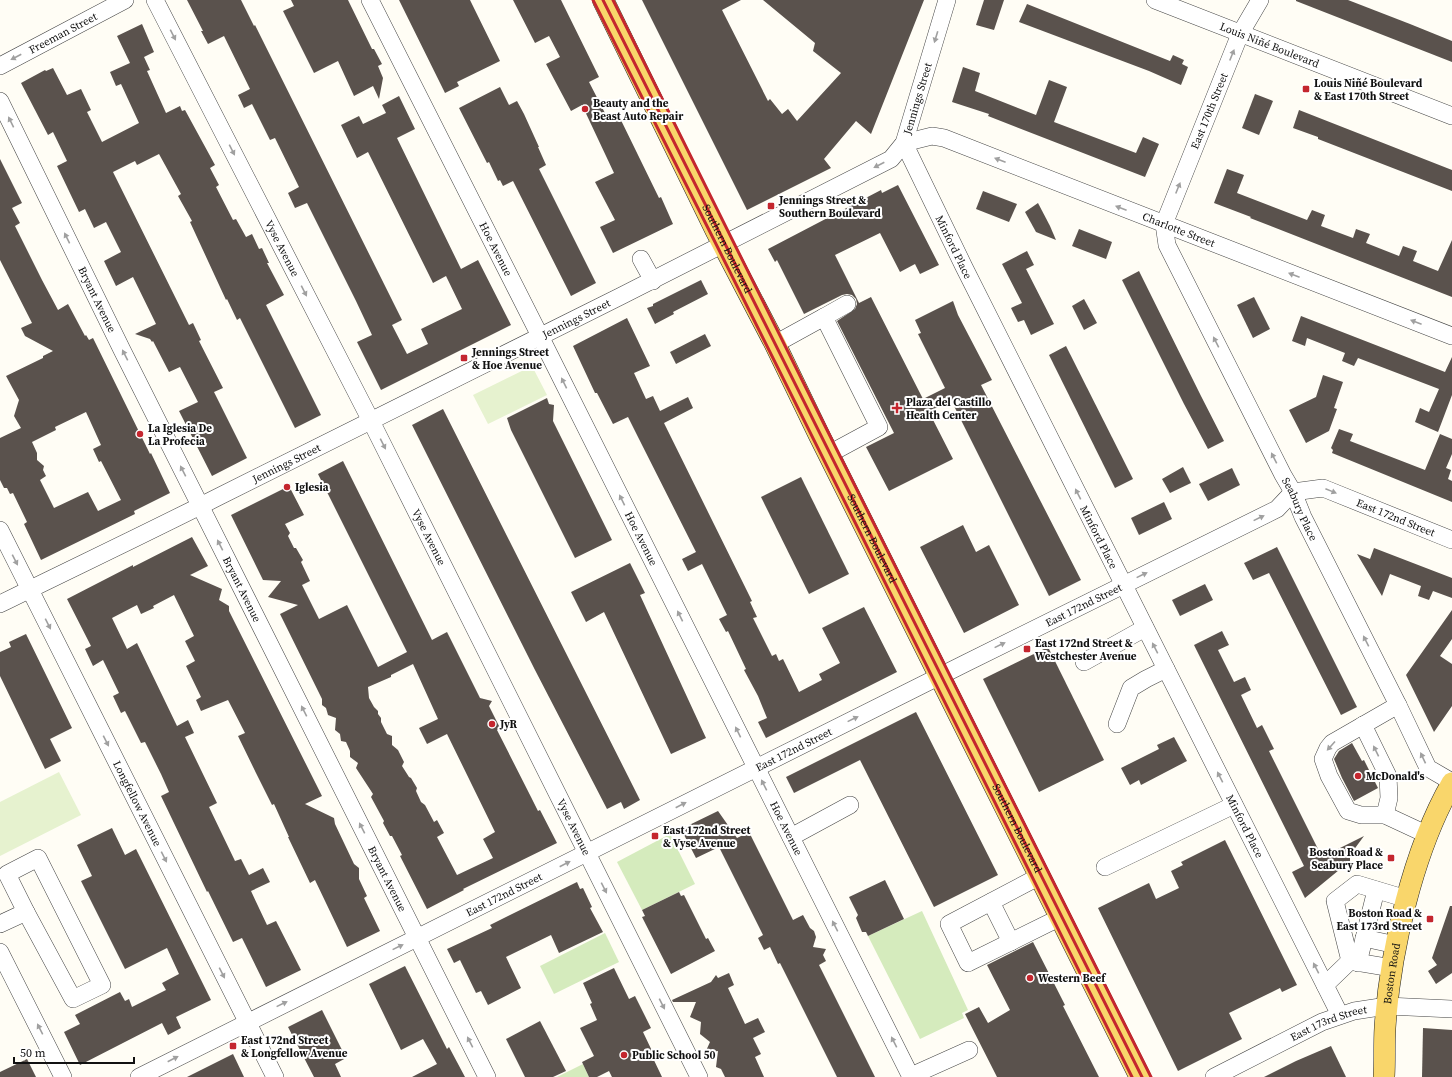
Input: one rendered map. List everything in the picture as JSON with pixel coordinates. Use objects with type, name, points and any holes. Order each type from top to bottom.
[{"type":"main road","name":"Southern Boulevard","points":[[603,0],[1140,1077]]},
{"type":"main road","name":"Boston Road","points":[[1384,1077],[1387,1006],[1396,945],[1407,899],[1428,835],[1452,783]]},
{"type":"street","name":"Freeman Street","points":[[0,66],[124,0]]},
{"type":"street","name":"Vyse Avenue","points":[[155,0],[371,421],[699,1077]]},
{"type":"street","name":"Hoe Avenue","points":[[370,0],[911,1077]]},
{"type":"street","name":"Jennings Street","points":[[0,604],[201,506],[653,281],[891,159],[904,143],[947,0]]},
{"type":"street","name":"Louis Niñé Boulevard","points":[[1155,0],[1452,116]]},
{"type":"street","name":"East 170th Street","points":[[1164,224],[1240,34],[1260,0]]},
{"type":"street","name":"Bryant Avenue","points":[[0,101],[122,350],[487,1077]]},
{"type":"street","name":"Charlotte Street","points":[[904,143],[932,136],[944,138],[1452,336]]},
{"type":"street","name":"Minford Place","points":[[904,143],[964,267],[1340,1015]]},
{"type":"street","name":"Seabury Place","points":[[1164,224],[1167,246],[1293,492],[1303,517],[1398,705],[1428,768],[1452,783]]},
{"type":"street","points":[[642,259],[653,281]]},
{"type":"street","points":[[775,344],[847,304]]},
{"type":"street","points":[[824,317],[879,428],[829,454]]},
{"type":"street","name":"East 172nd Street","points":[[138,1077],[756,767],[1277,509],[1293,492],[1323,488],[1452,540]]},
{"type":"street","name":"Longfellow Avenue","points":[[0,530],[275,1077]]},
{"type":"street","points":[[1084,662],[1145,628]]},
{"type":"street","points":[[1117,724],[1131,688],[1166,669]]},
{"type":"street","points":[[1398,705],[1332,743],[1323,759],[1348,811],[1361,815],[1385,815],[1428,835]]},
{"type":"street","points":[[1363,725],[1388,776],[1389,798],[1385,815]]},
{"type":"street","points":[[1105,867],[1234,804]]},
{"type":"street","points":[[791,837],[850,805]]},
{"type":"street","points":[[38,858],[102,985],[73,999],[26,912],[7,874],[38,858]]},
{"type":"street","points":[[1040,876],[948,924],[968,963],[1060,917]]},
{"type":"street","points":[[1354,962],[1335,901],[1357,884],[1407,899]]},
{"type":"street","points":[[1325,985],[1354,962],[1364,938],[1376,890]]},
{"type":"street","points":[[991,902],[1011,942]]},
{"type":"street","points":[[0,924],[26,912]]},
{"type":"street","points":[[1364,938],[1396,945]]},
{"type":"street","points":[[0,952],[63,1077]]},
{"type":"street","points":[[1354,962],[1392,968]]},
{"type":"street","name":"East 173rd Street","points":[[1214,1077],[1322,1022],[1354,1011],[1387,1006],[1452,1009]]},
{"type":"street","points":[[911,1077],[969,1050]]},
{"type":"green space","points":[[532,366],[547,395],[488,424],[473,395]]},
{"type":"green space","points":[[59,772],[81,815],[0,856],[0,802]]},
{"type":"green space","points":[[670,834],[695,884],[642,910],[617,862]]},
{"type":"green space","points":[[922,911],[968,1010],[962,1013],[964,1018],[920,1039],[868,936]]},
{"type":"green space","points":[[605,933],[619,962],[554,994],[540,966]]},
{"type":"green space","points":[[583,1064],[589,1077],[557,1077]]},
{"type":"building","points":[[187,0],[241,0],[254,26],[255,25],[402,320],[392,325],[407,354],[428,344],[421,329],[462,309],[446,276],[433,283],[368,152],[357,158],[341,125],[359,116],[363,124],[386,113],[382,105],[399,96],[415,129],[397,138],[461,269],[478,260],[511,325],[381,390],[357,342],[372,335],[307,203],[295,208],[288,193],[299,187],[275,138],[270,140],[252,104],[244,108],[238,95],[250,89],[224,36],[208,44]]},
{"type":"building","points":[[291,0],[348,0],[372,49],[374,49],[382,64],[378,66],[383,78],[379,99],[373,86],[354,96],[338,61],[314,73],[283,11],[294,6]]},
{"type":"building","points":[[399,0],[470,0],[500,61],[457,82],[459,86],[445,93]]},
{"type":"building","points":[[513,0],[561,0],[599,77],[589,82],[607,117],[617,112],[659,198],[661,197],[673,224],[613,253],[600,227],[615,220],[595,182],[614,173],[582,105],[571,111],[546,64],[560,57],[549,36],[535,43]]},
{"type":"building","points":[[642,0],[741,0],[722,10],[768,101],[770,99],[782,114],[788,109],[797,121],[841,73],[813,51],[815,43],[763,0],[924,0],[871,134],[856,121],[824,159],[831,168],[747,210]]},
{"type":"building","points":[[984,0],[1004,0],[994,30],[976,25]]},
{"type":"building","points":[[1348,0],[1410,24],[1452,41],[1452,62],[1296,1]]},
{"type":"building","points":[[1027,4],[1170,61],[1173,55],[1184,60],[1182,64],[1188,67],[1181,85],[1149,71],[1019,22]]},
{"type":"building","points":[[142,24],[154,52],[144,57],[150,70],[147,71],[166,113],[180,106],[182,111],[185,110],[215,165],[210,168],[219,185],[216,187],[233,220],[236,219],[246,237],[252,234],[259,249],[262,248],[269,263],[267,263],[284,295],[266,305],[321,415],[295,428],[240,318],[237,320],[227,299],[226,300],[190,222],[192,221],[178,196],[181,194],[159,154],[137,165],[135,161],[113,172],[189,325],[193,323],[201,340],[199,341],[223,388],[214,392],[247,458],[212,476],[179,411],[198,402],[180,367],[169,372],[153,341],[152,342],[150,339],[135,334],[156,324],[133,277],[116,286],[104,261],[121,252],[106,222],[94,228],[85,209],[79,212],[57,166],[67,161],[53,132],[48,135],[21,83],[45,70],[46,71],[53,68],[67,95],[81,89],[91,110],[87,112],[102,142],[139,123],[121,84],[116,86],[110,72],[130,63],[117,36]]},
{"type":"building","points":[[963,67],[980,73],[975,91],[1036,115],[1049,80],[1067,87],[1054,122],[1136,153],[1143,137],[1159,144],[1145,177],[988,116],[989,114],[952,102]]},
{"type":"building","points":[[500,87],[509,105],[517,101],[524,114],[546,165],[539,169],[596,283],[571,296],[513,181],[503,186],[500,180],[498,181],[489,162],[487,163],[459,108]]},
{"type":"building","points":[[1255,94],[1273,101],[1259,135],[1242,128]]},
{"type":"building","points":[[1299,110],[1452,170],[1452,191],[1293,128]]},
{"type":"building","points":[[0,159],[22,203],[12,208],[20,223],[15,226],[42,280],[58,310],[68,304],[85,336],[86,335],[89,340],[93,338],[170,493],[134,511],[135,514],[41,560],[24,524],[27,522],[13,493],[10,494],[7,488],[4,488],[0,480],[0,438],[21,428],[14,416],[19,400],[6,376],[43,358],[43,356],[53,351],[25,336],[21,328],[32,323],[0,260]],"holes":[[[86,412],[101,445],[93,449],[99,462],[101,461],[121,500],[98,511],[88,492],[54,508],[40,480],[46,476],[43,470],[44,466],[37,460],[37,453],[32,442],[56,430],[55,427]]]},
{"type":"building","points":[[1227,169],[1244,175],[1237,193],[1307,220],[1312,210],[1325,215],[1321,226],[1353,238],[1356,229],[1370,234],[1366,243],[1399,256],[1403,246],[1417,251],[1413,261],[1438,271],[1452,240],[1452,297],[1214,203]]},
{"type":"building","points":[[898,185],[939,265],[920,274],[915,264],[900,272],[880,233],[835,255],[859,303],[871,297],[923,399],[945,388],[918,334],[921,333],[915,320],[953,301],[958,315],[992,380],[981,385],[1081,580],[1049,596],[951,400],[929,412],[953,459],[889,491],[866,447],[894,433],[837,321],[855,309],[857,304],[856,299],[852,295],[842,295],[804,314],[777,260],[775,262],[768,249],[881,190],[882,193]]},
{"type":"building","points":[[983,191],[1017,204],[1009,222],[976,209]]},
{"type":"building","points":[[1038,203],[1056,240],[1036,232],[1025,212]]},
{"type":"building","points":[[1079,229],[1112,242],[1106,259],[1072,246]]},
{"type":"building","points":[[1027,251],[1034,265],[1026,269],[1054,324],[1031,335],[1024,320],[1018,322],[1011,308],[1022,303],[1002,264]]},
{"type":"building","points":[[1139,271],[1224,441],[1208,449],[1122,280]]},
{"type":"building","points":[[701,280],[708,294],[673,312],[674,314],[655,324],[647,308]]},
{"type":"building","points":[[1254,297],[1270,329],[1253,338],[1237,305]]},
{"type":"building","points":[[1084,299],[1097,323],[1084,330],[1072,306]]},
{"type":"building","points":[[1301,316],[1445,372],[1452,357],[1452,395],[1438,432],[1415,422],[1420,408],[1429,412],[1439,389],[1358,358],[1354,366],[1342,361],[1345,353],[1307,338],[1305,346],[1292,341]]},
{"type":"building","points":[[627,318],[650,366],[634,373],[646,399],[653,396],[660,411],[688,397],[693,408],[664,423],[752,601],[750,602],[757,617],[753,618],[772,656],[776,654],[779,661],[783,659],[799,692],[822,680],[819,674],[840,663],[822,628],[864,607],[897,672],[766,738],[758,722],[767,718],[758,696],[744,670],[746,669],[728,631],[726,632],[719,619],[727,615],[702,564],[688,571],[682,559],[696,552],[628,417],[613,424],[597,393],[595,393],[573,346]]},
{"type":"building","points":[[705,334],[711,346],[676,364],[670,352]]},
{"type":"building","points":[[1066,346],[1133,479],[1115,488],[1049,355]]},
{"type":"building","points":[[1323,375],[1343,382],[1334,408],[1337,409],[1329,431],[1306,443],[1289,410],[1316,397]]},
{"type":"building","points":[[547,398],[549,404],[554,405],[553,421],[612,540],[575,558],[511,430],[507,418]]},
{"type":"building","points":[[443,409],[640,800],[624,809],[621,802],[607,809],[535,670],[412,425]]},
{"type":"building","points":[[1339,429],[1353,434],[1350,441],[1425,470],[1440,434],[1452,439],[1452,454],[1446,468],[1451,470],[1448,479],[1452,481],[1452,502],[1332,453],[1333,450],[1331,448]]},
{"type":"building","points":[[343,461],[432,640],[447,632],[480,698],[492,701],[489,706],[500,728],[497,730],[538,811],[540,810],[557,843],[463,889],[464,890],[427,909],[400,856],[402,855],[383,823],[384,821],[371,797],[373,794],[356,768],[358,763],[350,757],[350,751],[346,742],[341,741],[340,734],[335,730],[336,718],[328,715],[326,708],[322,705],[322,699],[280,614],[298,605],[268,597],[281,581],[263,580],[231,515],[289,486],[304,515],[285,524],[290,533],[288,536],[294,548],[296,548],[303,560],[301,562],[310,581],[302,585],[319,619],[347,605],[378,667],[407,652],[318,474]],"holes":[[[413,664],[438,719],[419,728],[427,744],[447,734],[495,832],[483,839],[493,858],[457,875],[437,837],[444,833],[437,820],[434,822],[425,805],[421,802],[416,791],[417,788],[402,766],[404,762],[398,750],[392,745],[392,736],[387,734],[381,722],[378,711],[369,698],[368,687],[391,677],[391,675]]]},
{"type":"building","points":[[1183,467],[1191,483],[1170,493],[1162,479]]},
{"type":"building","points":[[1232,468],[1240,485],[1208,501],[1199,484]]},
{"type":"building","points":[[801,477],[849,574],[809,594],[761,497]]},
{"type":"building","points":[[1164,502],[1172,519],[1139,535],[1131,518]]},
{"type":"building","points":[[963,525],[976,552],[989,545],[1019,605],[964,633],[920,547]]},
{"type":"building","points":[[192,537],[208,566],[190,575],[222,589],[219,600],[229,606],[229,611],[322,796],[305,804],[334,818],[335,824],[354,864],[359,868],[359,879],[367,896],[364,898],[380,931],[347,947],[315,880],[310,883],[274,804],[272,805],[238,736],[245,733],[228,700],[201,711],[196,700],[201,697],[186,666],[195,661],[185,641],[194,636],[174,595],[153,606],[154,608],[141,614],[137,605],[112,618],[127,649],[137,643],[177,726],[188,720],[194,733],[185,737],[217,803],[209,807],[235,861],[241,859],[249,875],[263,868],[270,882],[251,891],[267,925],[276,921],[301,970],[266,987],[242,938],[233,942],[208,891],[207,892],[161,796],[169,792],[161,774],[145,742],[141,743],[125,711],[121,713],[113,696],[119,693],[103,660],[93,666],[85,649],[91,646],[67,599]]},
{"type":"building","points":[[1277,547],[1357,707],[1341,715],[1269,573],[1253,580],[1244,563]]},
{"type":"building","points":[[1374,548],[1452,578],[1452,598],[1433,591],[1429,600],[1418,596],[1421,586],[1390,574],[1382,596],[1357,554],[1370,559]]},
{"type":"building","points":[[630,563],[645,593],[640,595],[706,738],[671,754],[604,612],[586,622],[571,592]]},
{"type":"building","points":[[1205,584],[1213,600],[1180,616],[1172,600]]},
{"type":"building","points":[[1452,610],[1452,639],[1440,656],[1452,664],[1452,706],[1434,732],[1406,675]]},
{"type":"building","points":[[1222,631],[1229,645],[1218,650],[1234,682],[1245,677],[1251,690],[1241,695],[1257,728],[1262,725],[1274,749],[1269,751],[1322,857],[1364,836],[1350,855],[1350,861],[1305,898],[1292,872],[1304,866],[1194,645]]},
{"type":"building","points":[[26,634],[72,728],[50,739],[61,761],[45,769],[0,676],[0,652],[11,647],[9,642]]},
{"type":"building","points":[[1048,647],[1104,760],[1039,792],[983,679]]},
{"type":"building","points":[[916,712],[998,875],[934,907],[860,760],[794,793],[786,777]]},
{"type":"building","points":[[1174,737],[1187,761],[1141,785],[1139,780],[1130,785],[1121,768],[1159,749],[1157,745]]},
{"type":"building","points":[[1352,743],[1362,761],[1364,760],[1378,788],[1354,801],[1334,759],[1339,751]]},
{"type":"building","points":[[718,811],[737,838],[749,832],[793,920],[803,915],[810,928],[814,931],[816,937],[813,947],[826,949],[823,955],[826,961],[819,965],[875,1077],[837,1077],[780,963],[778,964],[770,947],[764,950],[758,938],[763,935],[719,847],[696,858],[681,829]]},
{"type":"building","points":[[112,828],[125,855],[136,849],[211,1000],[176,1017],[181,1028],[168,1035],[162,1023],[80,1065],[64,1032],[80,1024],[75,1015],[120,992],[125,1001],[129,999],[132,1007],[166,990],[162,983],[179,974],[167,948],[125,969],[81,881],[92,876],[77,845]]},
{"type":"building","points":[[1225,840],[1297,985],[1282,992],[1280,988],[1229,1013],[1242,1039],[1178,1071],[1098,908],[1149,883],[1156,899],[1179,888],[1171,871],[1183,865],[1181,862]]},
{"type":"building","points":[[885,880],[904,919],[868,936],[866,932],[862,932],[856,918],[858,915],[849,897]]},
{"type":"building","points":[[577,882],[580,889],[583,888],[592,907],[590,908],[603,932],[559,953],[551,935],[506,957],[521,988],[488,1005],[481,991],[476,993],[460,960],[454,963],[447,949],[492,928],[490,925]]},
{"type":"building","points":[[679,892],[681,896],[684,895],[706,939],[708,938],[715,951],[671,974],[642,917],[645,916],[642,910]]},
{"type":"building","points":[[1450,906],[1452,906],[1452,973],[1436,984],[1428,971],[1437,965],[1432,958]]},
{"type":"building","points":[[1033,942],[1099,1077],[997,1077],[965,1014],[979,1007],[988,1023],[1010,1010],[987,965]]},
{"type":"building","points":[[405,966],[447,1049],[449,1047],[465,1077],[412,1077],[437,1064],[423,1039],[401,1050],[369,984]]},
{"type":"building","points":[[614,968],[629,999],[635,996],[651,1028],[643,1032],[662,1077],[612,1077],[609,1071],[597,1077],[589,1077],[582,1062],[594,1056],[580,1028],[597,1020],[590,1004],[592,1003],[583,983]]},
{"type":"building","points":[[729,973],[734,985],[728,988],[745,1024],[758,1018],[765,1032],[753,1038],[761,1054],[755,1057],[764,1077],[725,1077],[721,1069],[716,1067],[718,1051],[705,1053],[710,1042],[700,1034],[701,1022],[690,1017],[696,1002],[673,1002],[672,1000],[711,982],[716,975],[718,978]]},
{"type":"building","points":[[322,1010],[346,1058],[335,1064],[341,1077],[314,1077],[288,1027]]},
{"type":"building","points":[[540,1021],[566,1071],[553,1077],[525,1077],[506,1039]]},
{"type":"building","points":[[1423,1028],[1452,1030],[1452,1077],[1422,1077]]},
{"type":"building","points":[[1331,1046],[1346,1077],[1264,1077],[1296,1061]]},
{"type":"building","points":[[233,1054],[244,1077],[187,1077]]},
{"type":"building","points":[[27,1059],[36,1077],[0,1077],[0,1072]]},
{"type":"railway","points":[[593,0],[1132,1077]]},
{"type":"railway","points":[[603,0],[1142,1077]]},
{"type":"railway","points":[[613,0],[1151,1077]]},
{"type":"place","name":"Louis Niñé Boulevard & East 170th Street","points":[[1306,89]]},
{"type":"place","name":"Beauty and the Beast Auto Repair","points":[[585,109]]},
{"type":"place","name":"Jennings Street & Southern Boulevard","points":[[771,206]]},
{"type":"place","name":"Jennings Street & Hoe Avenue","points":[[464,358]]},
{"type":"place","name":"Plaza del Castillo Health Center","points":[[897,408]]},
{"type":"place","name":"La Iglesia De La Profecia","points":[[140,434]]},
{"type":"place","name":"Iglesia","points":[[287,487]]},
{"type":"place","name":"East 172nd Street & Westchester Avenue","points":[[1027,649]]},
{"type":"place","name":"JyR","points":[[492,724]]},
{"type":"place","name":"McDonald's","points":[[1358,776]]},
{"type":"place","name":"East 172nd Street & Vyse Avenue","points":[[655,836]]},
{"type":"place","name":"Boston Road & Seabury Place","points":[[1391,858]]},
{"type":"place","name":"Boston Road & East 173rd Street","points":[[1430,919]]},
{"type":"place","name":"Western Beef","points":[[1030,978]]},
{"type":"place","name":"East 172nd Street & Longfellow Avenue","points":[[233,1046]]},
{"type":"place","name":"Public School 50","points":[[624,1055]]}]
